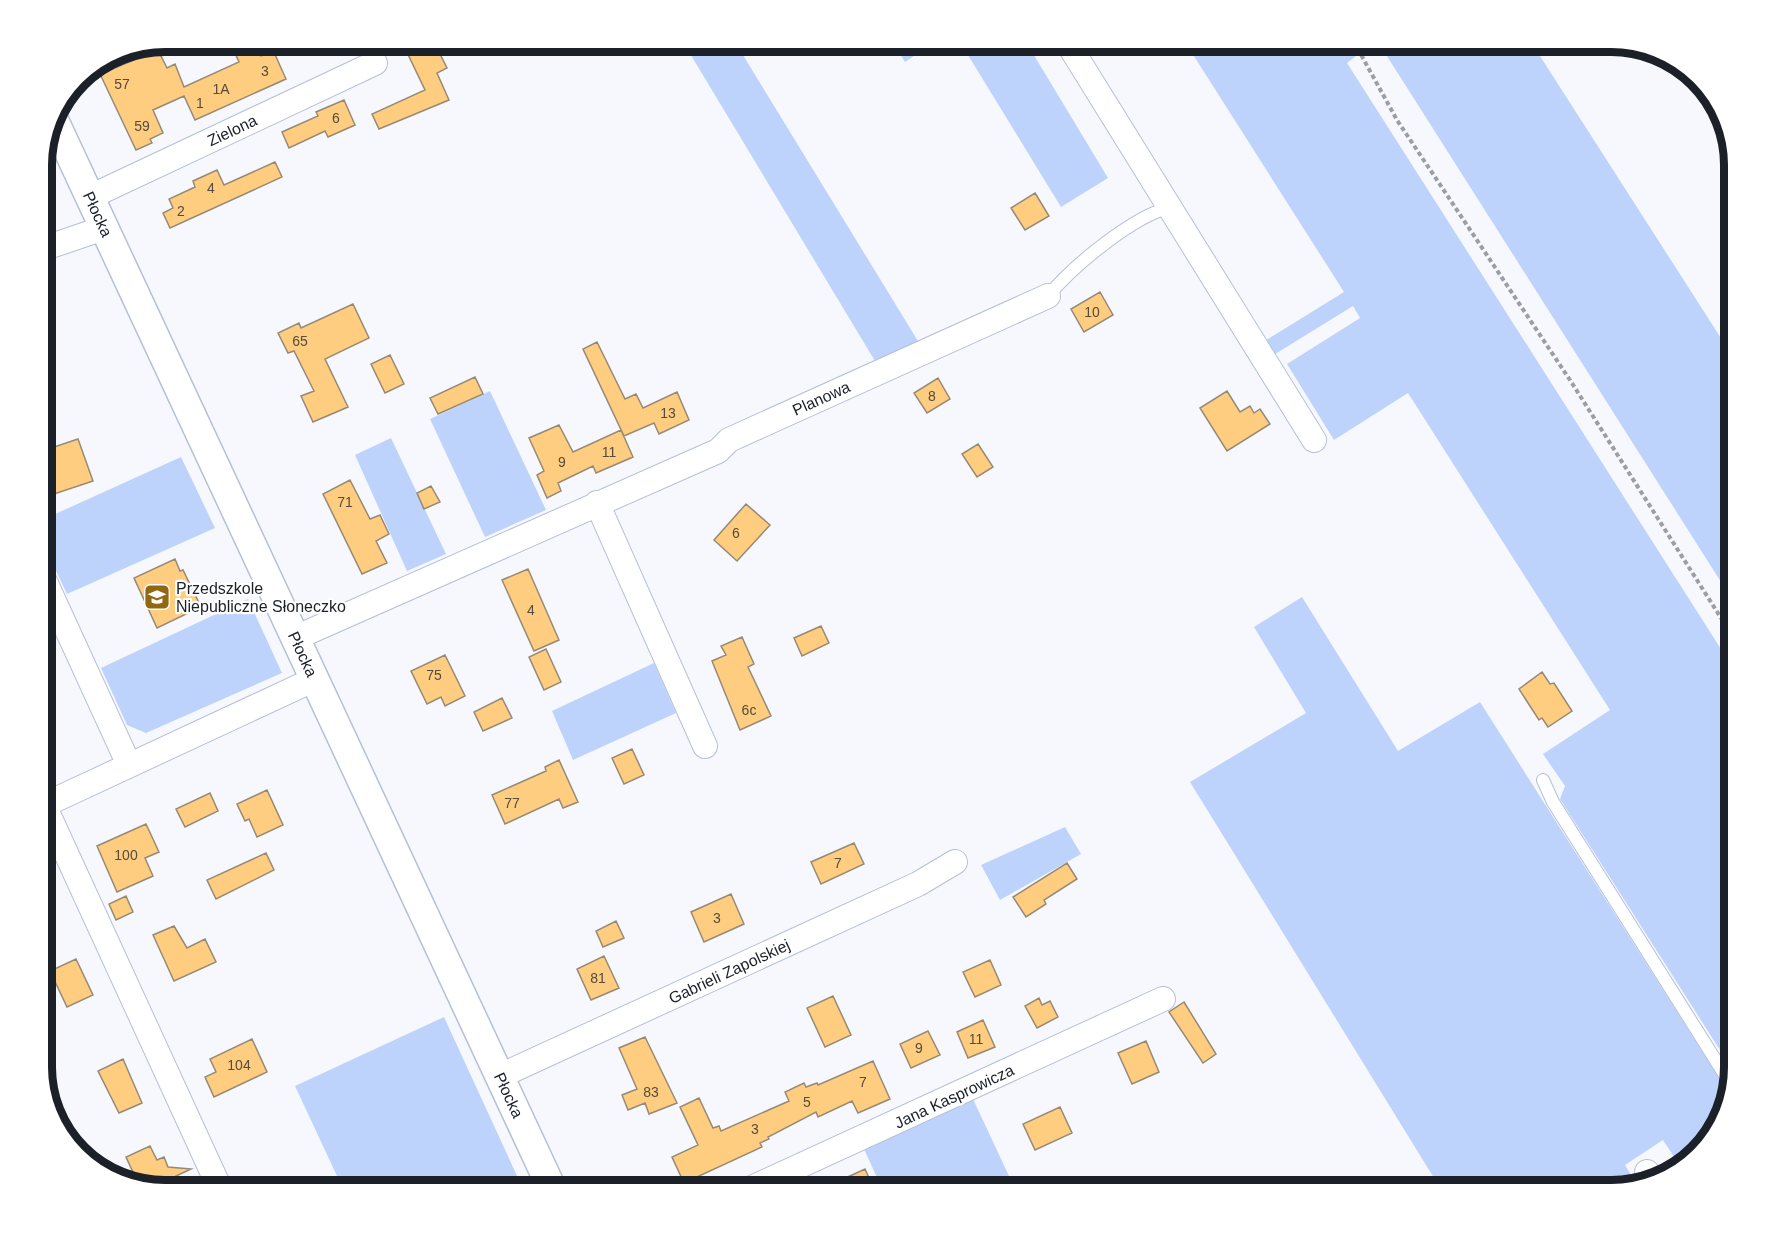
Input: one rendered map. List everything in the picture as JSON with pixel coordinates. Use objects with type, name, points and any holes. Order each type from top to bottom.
[{"type":"street","points":[[1074,52],[1314,440]]},
{"type":"street","name":"Zielona","points":[[90,197],[375,63]]},
{"type":"street","name":"Płocka","points":[[58,129],[548,1180]]},
{"type":"street","points":[[53,245],[104,228]]},
{"type":"street","name":"Planowa","points":[[295,638],[597,503],[718,452],[729,440],[1048,296]]},
{"type":"street","points":[[597,503],[705,746]]},
{"type":"street","points":[[53,599],[129,765]]},
{"type":"street","points":[[53,801],[315,679]]},
{"type":"street","points":[[53,828],[216,1180]]},
{"type":"street","name":"Gabrieli Zapolskiej","points":[[500,1076],[918,884],[955,862]]},
{"type":"street","name":"Jana Kasprowicza","points":[[768,1180],[1164,999]]},
{"type":"lane","points":[[1048,296],[1065,275],[1092,254],[1148,216],[1171,207]]},
{"type":"lane","points":[[1544,780],[1553,802],[1724,1073]]},
{"type":"path","points":[[1360,52],[1397,120],[1570,380],[1724,623]]},
{"type":"shaded area","points":[[899,52],[919,52],[905,62]]},
{"type":"shaded area","points":[[966,52],[1032,52],[1108,178],[1061,207]]},
{"type":"shaded area","points":[[1192,52],[1354,52],[1356,56],[1347,63],[1724,654],[1724,1056],[1560,799],[1565,786],[1543,754],[1610,710],[1408,393],[1334,440],[1287,364],[1360,318],[1353,306],[1272,356],[1263,342],[1344,292]]},
{"type":"shaded area","points":[[1384,52],[1537,52],[1724,343],[1724,587]]},
{"type":"shaded area","points":[[689,53],[741,53],[921,346],[878,366]]},
{"type":"shaded area","points":[[490,391],[546,510],[485,537],[430,419]]},
{"type":"shaded area","points":[[391,438],[446,554],[407,571],[355,455]]},
{"type":"shaded area","points":[[181,457],[215,528],[67,594],[53,565],[53,515]]},
{"type":"shaded area","points":[[1302,597],[1398,751],[1480,702],[1723,1085],[1716,1111],[1709,1124],[1686,1153],[1676,1160],[1663,1140],[1625,1165],[1633,1178],[1619,1180],[1435,1180],[1190,782],[1306,713],[1254,627]]},
{"type":"shaded area","points":[[248,599],[282,673],[146,733],[127,725],[101,668]]},
{"type":"shaded area","points":[[654,663],[676,713],[573,760],[552,711]]},
{"type":"shaded area","points":[[1065,827],[1081,854],[1000,900],[981,865]]},
{"type":"shaded area","points":[[444,1017],[519,1180],[339,1180],[295,1086]]},
{"type":"shaded area","points":[[973,1099],[1011,1180],[878,1180],[864,1149]]},
{"type":"building","points":[[159,53],[167,68],[175,64],[184,87],[239,62],[235,53],[259,53],[261,56],[274,53],[286,79],[195,120],[184,96],[153,110],[163,133],[150,139],[152,143],[136,150],[100,74],[147,54]]},
{"type":"building","points":[[407,53],[439,53],[447,68],[437,73],[449,100],[379,129],[372,114],[425,90]]},
{"type":"building","points":[[344,100],[355,125],[328,137],[325,131],[289,148],[282,132],[318,116],[316,112]]},
{"type":"building","points":[[275,162],[282,177],[170,228],[163,213],[173,208],[169,199],[195,187],[193,181],[217,170],[224,185]]},
{"type":"building","points":[[1035,193],[1049,216],[1025,230],[1011,208]]},
{"type":"building","points":[[1100,292],[1113,315],[1084,332],[1071,309]]},
{"type":"building","points":[[353,304],[369,338],[325,359],[348,407],[313,422],[301,396],[314,391],[294,351],[288,353],[278,333],[299,323],[301,328]]},
{"type":"building","points":[[597,342],[625,399],[636,394],[643,408],[677,392],[689,420],[659,434],[654,423],[624,436],[583,349]]},
{"type":"building","points":[[390,355],[404,384],[385,393],[371,364]]},
{"type":"building","points":[[475,377],[483,394],[438,414],[430,398]]},
{"type":"building","points":[[938,378],[950,399],[927,413],[914,393]]},
{"type":"building","points":[[1227,391],[1240,412],[1250,406],[1254,413],[1260,409],[1270,424],[1227,451],[1200,408]]},
{"type":"building","points":[[559,425],[573,452],[621,430],[633,457],[596,473],[593,466],[558,483],[561,491],[547,498],[537,475],[544,471],[529,438]]},
{"type":"building","points":[[78,439],[93,481],[53,494],[53,447]]},
{"type":"building","points":[[978,444],[993,467],[977,477],[962,454]]},
{"type":"building","points":[[350,480],[370,519],[380,515],[389,534],[376,541],[387,563],[362,574],[323,494]]},
{"type":"building","points":[[431,486],[440,502],[424,509],[417,493]]},
{"type":"building","points":[[746,504],[770,525],[737,561],[714,540]]},
{"type":"building","points":[[175,559],[201,607],[157,628],[134,578]]},
{"type":"building","points":[[528,569],[559,640],[534,651],[502,580]]},
{"type":"building","points":[[821,626],[829,643],[802,656],[794,638]]},
{"type":"building","points":[[742,637],[754,664],[748,667],[771,716],[740,730],[712,661],[726,655],[721,646]]},
{"type":"building","points":[[546,649],[561,682],[544,690],[529,657]]},
{"type":"building","points":[[445,655],[465,696],[445,706],[441,697],[427,704],[411,671]]},
{"type":"building","points":[[1542,672],[1550,684],[1554,683],[1572,711],[1548,727],[1542,718],[1539,720],[1519,689]]},
{"type":"building","points":[[502,698],[512,718],[483,731],[474,712]]},
{"type":"building","points":[[632,749],[644,775],[624,784],[612,758]]},
{"type":"building","points":[[559,760],[578,802],[563,808],[559,799],[505,824],[492,795],[546,771],[545,767]]},
{"type":"building","points":[[267,790],[283,825],[257,837],[249,819],[245,821],[237,804]]},
{"type":"building","points":[[210,793],[218,811],[185,827],[176,809]]},
{"type":"building","points":[[146,824],[159,852],[145,858],[153,876],[117,892],[97,846]]},
{"type":"building","points":[[854,843],[864,864],[821,884],[811,862]]},
{"type":"building","points":[[266,853],[274,870],[216,899],[207,880]]},
{"type":"building","points":[[1067,863],[1077,879],[1044,900],[1046,904],[1026,917],[1013,897]]},
{"type":"building","points":[[731,894],[744,924],[704,942],[691,912]]},
{"type":"building","points":[[126,896],[133,912],[116,920],[109,904]]},
{"type":"building","points":[[616,921],[624,938],[603,947],[596,931]]},
{"type":"building","points":[[174,926],[187,948],[205,939],[216,962],[174,981],[153,935]]},
{"type":"building","points":[[604,956],[619,988],[591,1000],[577,969]]},
{"type":"building","points":[[76,959],[93,995],[67,1007],[53,977],[53,970]]},
{"type":"building","points":[[990,960],[1001,985],[975,997],[963,972]]},
{"type":"building","points":[[833,996],[851,1035],[825,1047],[807,1008]]},
{"type":"building","points":[[1039,998],[1042,1005],[1050,1001],[1058,1017],[1037,1028],[1025,1006]]},
{"type":"building","points":[[1184,1002],[1216,1054],[1203,1063],[1169,1012]]},
{"type":"building","points":[[983,1020],[995,1047],[968,1058],[957,1032]]},
{"type":"building","points":[[928,1031],[940,1055],[911,1068],[900,1044]]},
{"type":"building","points":[[645,1037],[677,1103],[649,1114],[645,1103],[628,1110],[622,1095],[637,1089],[619,1048]]},
{"type":"building","points":[[252,1039],[267,1072],[214,1097],[205,1077],[216,1072],[210,1059]]},
{"type":"building","points":[[1146,1041],[1159,1072],[1132,1084],[1118,1053]]},
{"type":"building","points":[[123,1059],[142,1103],[119,1113],[98,1071]]},
{"type":"building","points":[[873,1061],[890,1099],[858,1113],[852,1101],[818,1117],[816,1112],[768,1137],[769,1139],[760,1143],[762,1147],[690,1180],[683,1180],[672,1157],[698,1145],[680,1107],[699,1098],[713,1128],[719,1126],[721,1131],[789,1101],[785,1092],[804,1083],[806,1087],[817,1083],[818,1085]]},
{"type":"building","points":[[1060,1107],[1072,1133],[1035,1150],[1023,1124]]},
{"type":"building","points":[[150,1146],[157,1160],[164,1157],[168,1167],[191,1169],[168,1180],[151,1180],[135,1177],[126,1157]]},
{"type":"building","points":[[865,1169],[870,1180],[841,1180]]},
{"type":"place","name":"Przedszkole Niepubliczne Słoneczko","points":[[157,597]]}]
